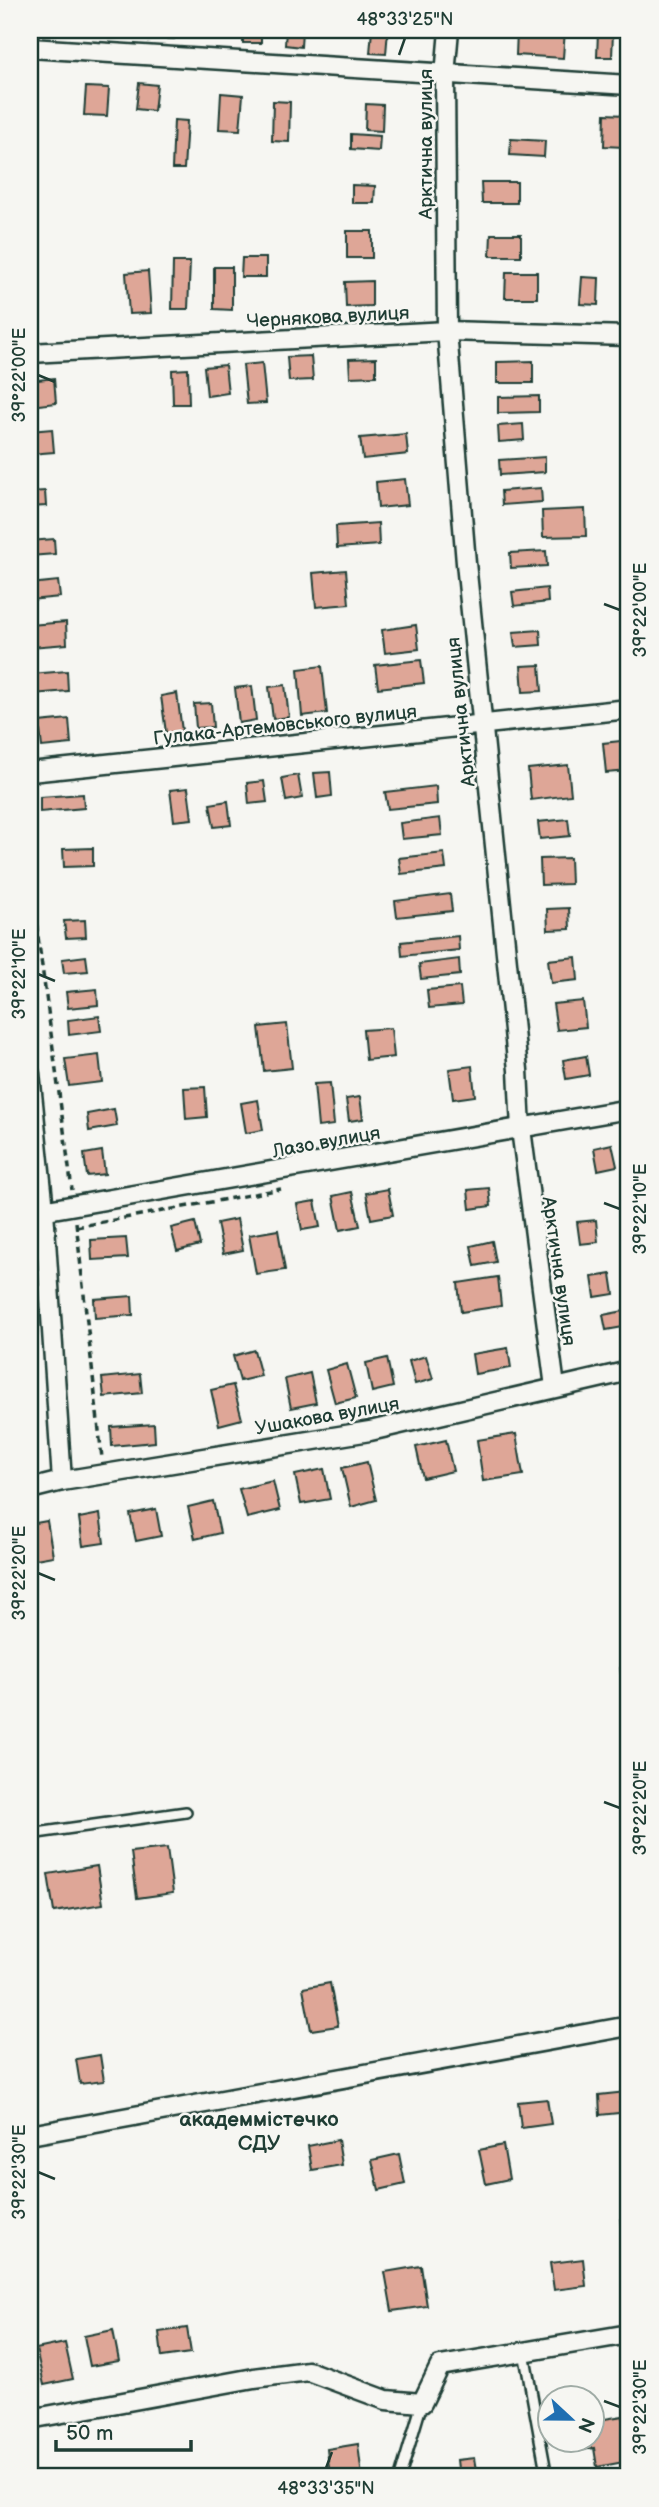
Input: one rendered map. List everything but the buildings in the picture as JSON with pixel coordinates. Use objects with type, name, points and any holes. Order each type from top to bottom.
[{"type":"street","name":"Арктична вулиця","points":[[449,30],[445,75],[447,331],[482,724],[518,1070],[521,1129],[555,1387]]},
{"type":"street","points":[[30,48],[629,85]]},
{"type":"street","name":"Чернякова вулиця","points":[[30,353],[447,331],[629,335]]},
{"type":"street","name":"Гулака-Артемовського вулиця","points":[[30,772],[629,709]]},
{"type":"street","points":[[30,1074],[37,1211],[62,1481]]},
{"type":"street","name":"Лазо вулиця","points":[[37,1211],[629,1109]]},
{"type":"street","name":"Ушакова вулиця","points":[[30,1489],[62,1481],[370,1431],[629,1371]]},
{"type":"street","points":[[30,2135],[629,2026]]},
{"type":"street","points":[[30,2420],[254,2378],[308,2371],[386,2400],[422,2403],[440,2366],[629,2334]]},
{"type":"lane","points":[[30,1834],[186,1812]]},
{"type":"lane","points":[[524,2350],[547,2477]]},
{"type":"lane","points":[[400,2477],[422,2403]]},
{"type":"path","points":[[30,877],[74,1205],[104,1475]]},
{"type":"district","name":"академмістечко СДУ","points":[[259,2131]]}]
